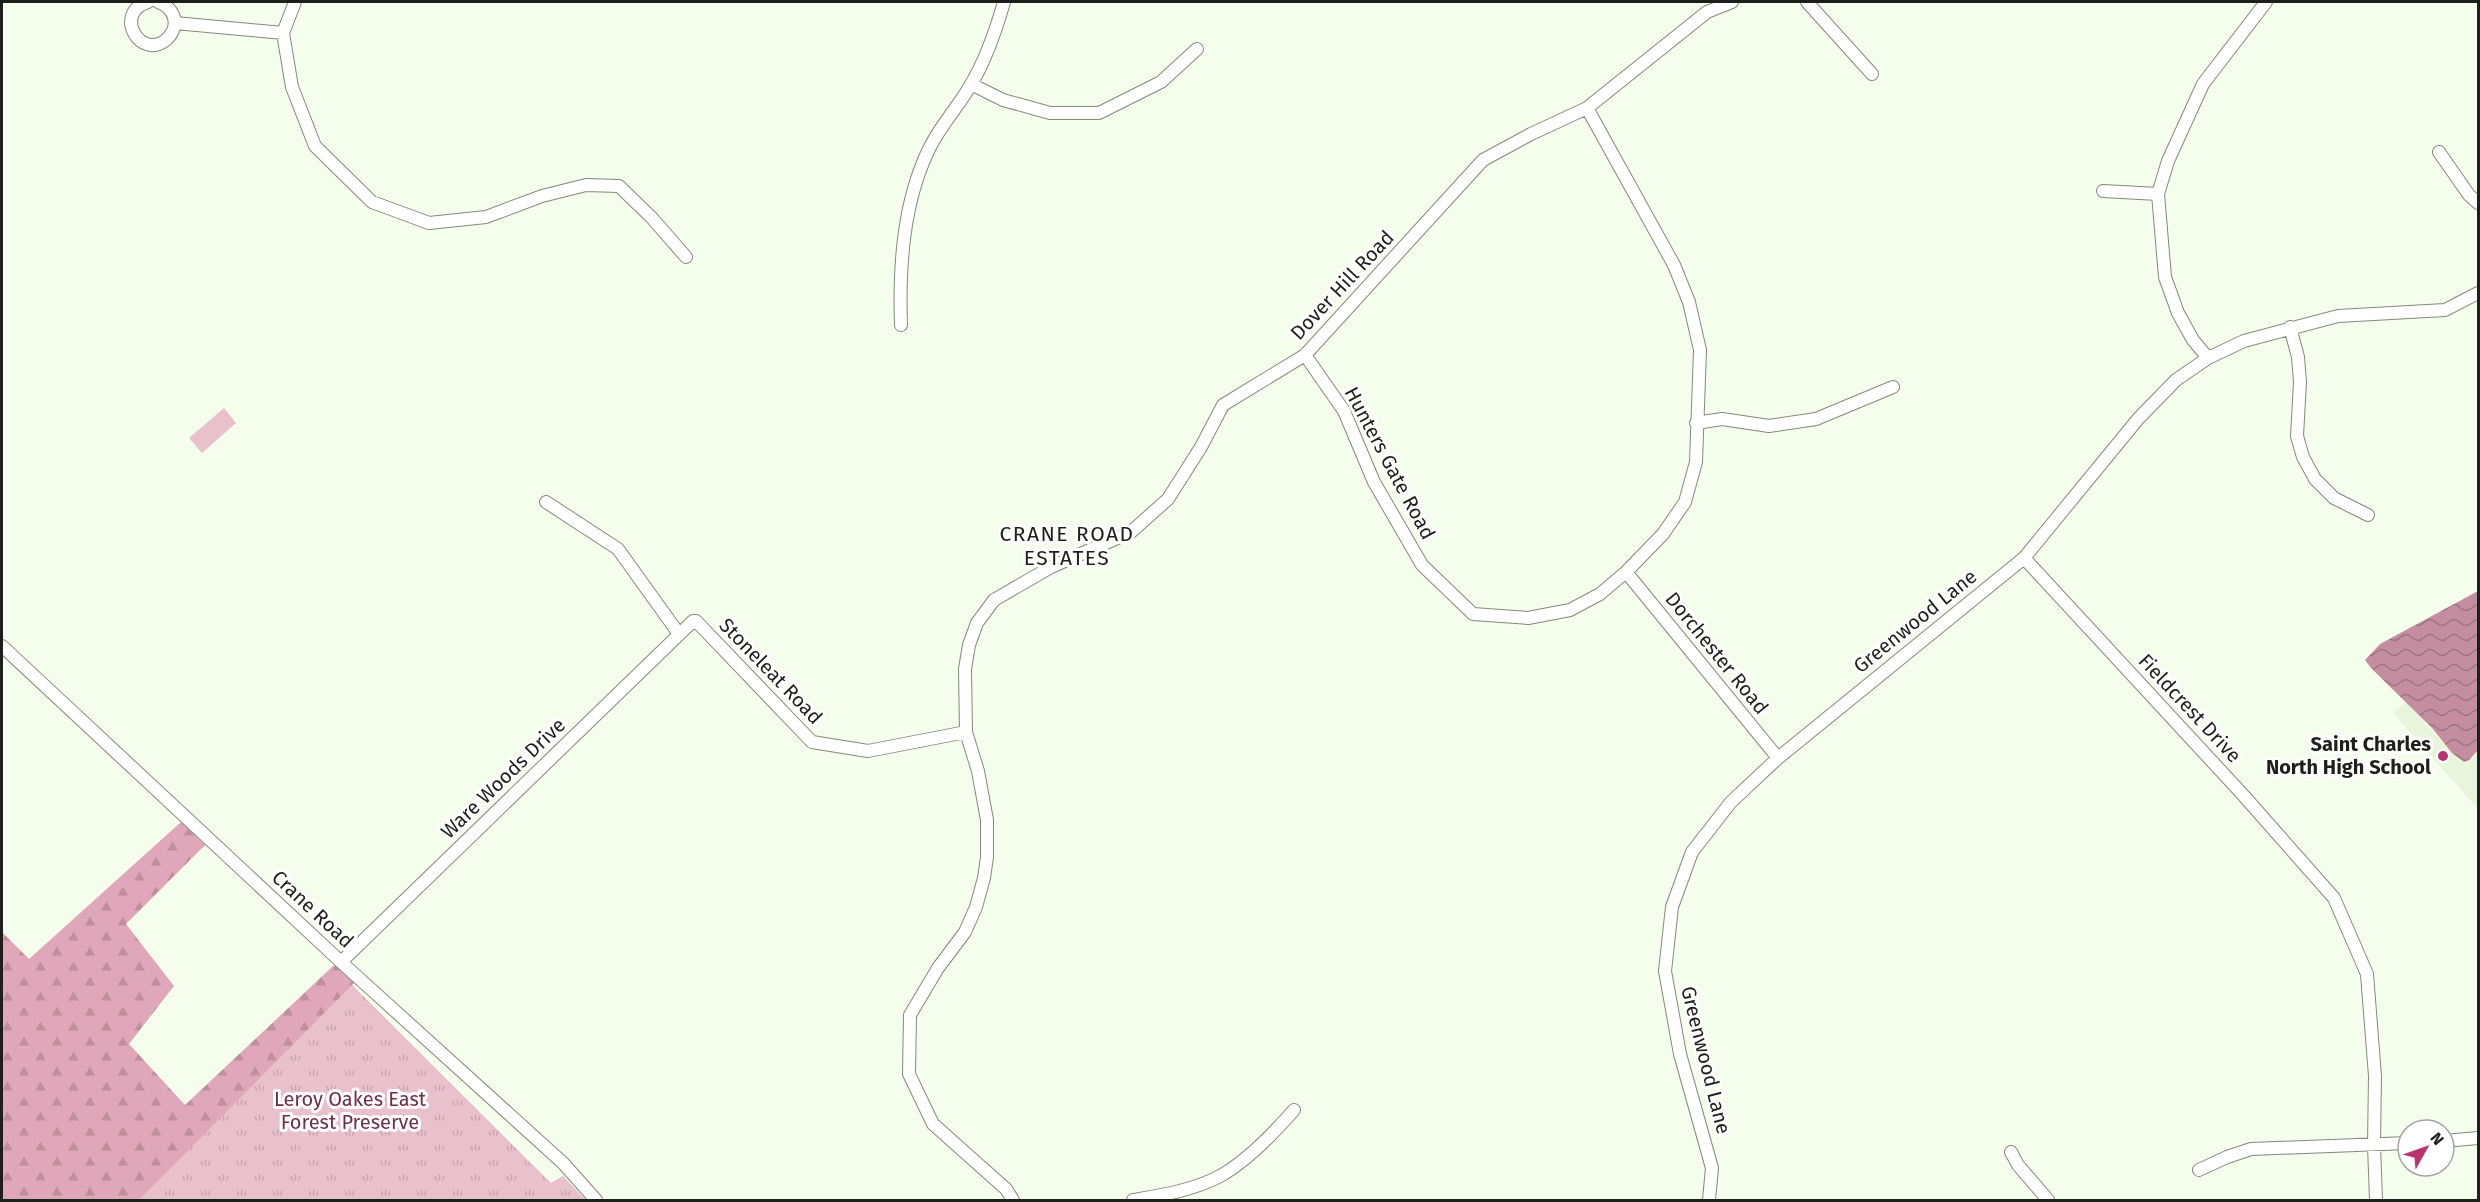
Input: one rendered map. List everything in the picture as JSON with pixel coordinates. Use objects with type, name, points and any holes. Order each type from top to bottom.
[{"type":"street","points":[[148,2],[137,8],[131,21],[139,40],[152,45],[159,44],[170,36],[175,23],[170,9],[158,2]]},
{"type":"street","points":[[294,2],[283,33],[292,87],[315,146],[372,202],[429,223],[486,217],[542,196],[586,185],[619,186],[652,218],[686,257]]},
{"type":"street","points":[[901,325],[900,276],[915,186],[930,146],[971,84],[989,47],[1004,2]]},
{"type":"street","name":"Dover Hill Road","points":[[1013,1200],[1006,1189],[933,1124],[909,1074],[910,1015],[938,968],[965,932],[976,907],[984,878],[987,857],[987,820],[978,771],[966,732],[965,669],[969,645],[977,623],[994,600],[1051,567],[1131,532],[1168,500],[1201,447],[1223,405],[1305,355],[1484,160],[1531,134],[1587,108],[1707,12],[1732,2]]},
{"type":"street","points":[[1807,2],[1872,74]]},
{"type":"street","points":[[2208,358],[2193,340],[2178,313],[2165,277],[2158,194],[2168,161],[2204,84],[2266,2]]},
{"type":"street","points":[[175,23],[283,33]]},
{"type":"street","points":[[971,84],[1003,100],[1050,112],[1100,113],[1161,81],[1197,49]]},
{"type":"street","name":"Hunters Gate Road","points":[[1305,355],[1344,411],[1374,482],[1422,565],[1473,614],[1528,618],[1570,610],[1600,594],[1626,572],[1663,534],[1685,502],[1696,462],[1700,350],[1689,302],[1674,265],[1587,108]]},
{"type":"street","points":[[2439,152],[2469,195],[2478,202]]},
{"type":"street","points":[[2103,191],[2158,194]]},
{"type":"street","name":"Greenwood Lane","points":[[1709,1200],[1712,1168],[1680,1053],[1665,971],[1672,907],[1692,852],[1731,802],[1778,758],[2024,558],[2138,419],[2176,380],[2208,358],[2244,341],[2290,327],[2338,316],[2445,310],[2478,293]]},
{"type":"street","points":[[2290,327],[2298,357],[2300,382],[2297,436],[2303,457],[2315,479],[2334,498],[2368,515]]},
{"type":"street","points":[[1696,423],[1722,419],[1769,426],[1816,419],[1893,387]]},
{"type":"street","points":[[546,502],[618,549],[680,634]]},
{"type":"street","name":"Fieldcrest Drive","points":[[2024,558],[2244,796],[2334,898],[2367,974],[2375,1076],[2376,1200]]},
{"type":"street","name":"Dorchester Road","points":[[1626,572],[1778,758]]},
{"type":"street","name":"Stoneleat Road","points":[[693,621],[696,621],[812,742],[868,751],[966,732]]},
{"type":"street","name":"Ware Woods Drive","points":[[341,962],[693,621]]},
{"type":"street","name":"Crane Road","points":[[2,646],[341,962],[563,1163],[596,1200]]},
{"type":"street","points":[[1133,1200],[1174,1193],[1222,1175],[1265,1141],[1294,1110]]},
{"type":"street","points":[[2456,1140],[2478,1138]]},
{"type":"street","points":[[2199,1170],[2227,1156],[2251,1149],[2396,1144]]},
{"type":"street","points":[[2011,1152],[2018,1165],[2048,1200]]},
{"type":"shaded area","name":"Saint Charles North High School","points":[[2406,702],[2452,753],[2469,760],[2478,750],[2478,809],[2393,713]]},
{"type":"green space","points":[[224,408],[236,423],[202,453],[189,438]]},
{"type":"green space","points":[[181,822],[205,845],[126,924],[174,986],[129,1044],[185,1105],[333,966],[338,963],[356,981],[139,1200],[2,1200],[2,932],[29,959]]},
{"type":"green space","name":"Leroy Oakes East Forest Preserve","points":[[350,983],[551,1183],[563,1176],[586,1200],[134,1200]]},
{"type":"water","points":[[2478,591],[2478,750],[2464,762],[2452,753],[2432,728],[2365,660],[2380,644]]},
{"type":"place","name":"Saint Charles North High School","points":[[2443,756]]},
{"type":"district","name":"CRANE ROAD ESTATES","points":[[1067,546]]}]
